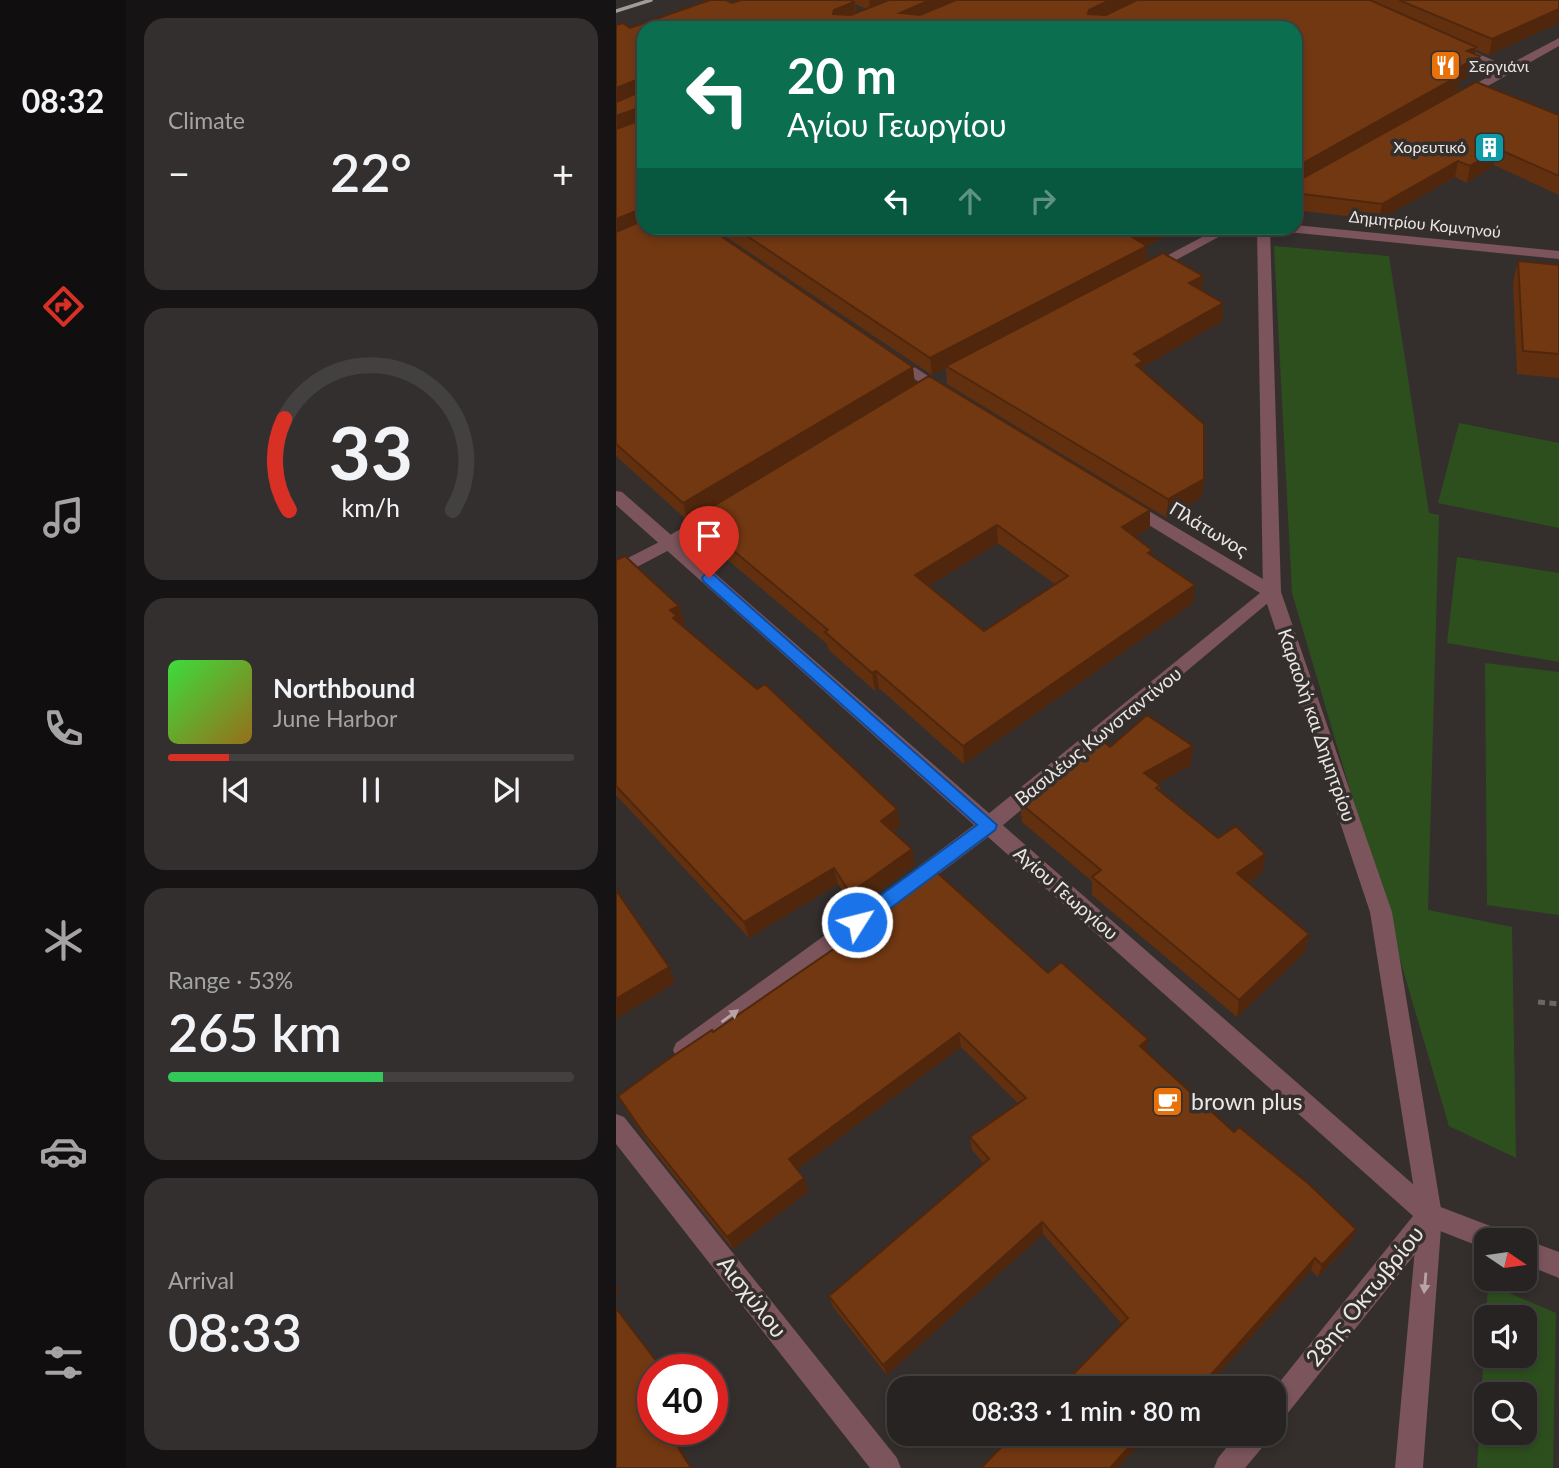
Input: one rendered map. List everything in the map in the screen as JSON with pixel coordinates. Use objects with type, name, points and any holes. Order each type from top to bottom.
[{"type":"street","points":[[1447,103],[1559,41]]},
{"type":"street","points":[[1444,43],[1506,69]]},
{"type":"street","name":"Δημητρίου Κομνηνού","points":[[1302,229],[1559,255]]},
{"type":"street","points":[[1133,278],[1215,235]]},
{"type":"street","name":"Καραολή και Δημητρίου","points":[[1263,235],[1272,593],[1381,912],[1430,1214],[1409,1468]]},
{"type":"street","points":[[885,353],[966,406]]},
{"type":"street","name":"Πλάτωνος","points":[[1107,492],[1272,593]]},
{"type":"street","name":"Αγίου Γεωργίου","points":[[616,496],[1430,1214],[1474,1232]]},
{"type":"street","points":[[616,572],[740,500]]},
{"type":"street","name":"Βασιλέως Κωνσταντίνου","points":[[671,1060],[989,825],[1272,593]]},
{"type":"street","name":"Αισχύλου","points":[[616,1125],[887,1468]]},
{"type":"street","name":"28ης Οκτωβρίου","points":[[1286,1395],[1430,1214]]},
{"type":"street","points":[[1537,1256],[1559,1265]]},
{"type":"street","points":[[1228,1468],[1246,1446]]},
{"type":"path","points":[[1538,1002],[1559,1004]]},
{"type":"green space","points":[[1274,246],[1389,256],[1429,513],[1439,515],[1428,910],[1512,927],[1516,1158],[1449,1126],[1292,593]]},
{"type":"green space","points":[[1459,423],[1559,443],[1559,528],[1438,503]]},
{"type":"green space","points":[[1457,557],[1559,573],[1559,662],[1447,643]]},
{"type":"green space","points":[[1485,663],[1559,672],[1559,915],[1487,905]]},
{"type":"green space","points":[[1488,1292],[1507,1292],[1556,1313],[1553,1468],[1477,1468],[1478,1445],[1537,1445],[1537,1382],[1482,1382],[1483,1368],[1537,1368],[1537,1305],[1487,1305]]},
{"type":"building","points":[[710,0],[726,0],[732,3],[741,0],[851,0],[854,2],[834,10],[833,14],[851,15],[889,0],[930,0],[900,13],[920,15],[956,0],[1110,0],[1089,10],[1088,14],[1106,15],[1137,0],[1370,0],[1476,47],[1467,51],[1480,56],[1451,72],[1460,75],[1302,164],[1302,21],[650,21]]},
{"type":"building","points":[[1399,0],[1559,0],[1559,9],[1492,39]]},
{"type":"building","points":[[623,23],[630,28],[637,26],[637,80],[616,88],[616,25]]},
{"type":"building","points":[[1476,82],[1559,115],[1559,176],[1498,149],[1470,166],[1458,161],[1382,204],[1302,194],[1302,179]]},
{"type":"building","points":[[637,93],[637,108],[616,116],[616,102]]},
{"type":"building","points":[[637,121],[637,211],[616,219],[616,129]]},
{"type":"building","points":[[637,223],[637,235],[719,235],[913,367],[683,503],[616,444],[616,232]]},
{"type":"building","points":[[746,235],[1136,235],[1132,237],[1147,246],[930,358]]},
{"type":"building","points":[[1163,253],[1203,276],[1189,283],[1223,303],[1134,354],[1143,361],[1136,365],[1204,424],[1204,479],[1168,499],[946,366]]},
{"type":"building","points":[[1518,261],[1559,265],[1559,354],[1523,351]]},
{"type":"building","points":[[929,376],[1150,510],[1122,527],[1152,550],[1148,553],[1195,585],[963,746],[876,671],[872,673],[825,632],[828,630],[697,520],[700,518],[697,516]],"holes":[[[997,525],[1068,576],[984,631],[915,575]]]},
{"type":"building","points":[[625,556],[679,606],[670,610],[677,616],[673,618],[757,689],[765,684],[897,809],[881,821],[912,849],[850,893],[834,868],[744,922],[616,786],[616,560]]},
{"type":"building","points":[[1147,715],[1193,746],[1144,773],[1160,785],[1156,788],[1218,838],[1236,826],[1265,854],[1237,873],[1309,934],[1239,1000],[1092,877],[1101,870],[1020,803],[1102,740],[1110,747]]},
{"type":"building","points":[[930,866],[1048,973],[1061,962],[1148,1039],[1140,1046],[1234,1132],[1239,1127],[1310,1185],[1356,1229],[1322,1265],[1315,1258],[1210,1376],[1072,1376],[1128,1318],[1042,1222],[883,1365],[829,1296],[989,1159],[970,1137],[1026,1098],[959,1033],[789,1159],[804,1178],[727,1237],[645,1135],[618,1096],[870,924],[864,915]]},
{"type":"building","points":[[616,890],[669,967],[616,999]]},
{"type":"building","points":[[616,1308],[651,1354],[637,1354],[637,1445],[676,1445],[691,1468],[616,1468]]},
{"type":"building","points":[[1002,1446],[1130,1446],[1110,1468],[981,1468]]},
{"type":"railway","points":[[616,11],[651,0]]},
{"type":"place","name":"Σεργιάνι","points":[[1446,66]]},
{"type":"place","name":"Χορευτικό","points":[[1489,147]]},
{"type":"place","name":"brown plus","points":[[1168,1102]]},
{"type":"route","points":[[709,578],[989,825],[857,922]]}]
